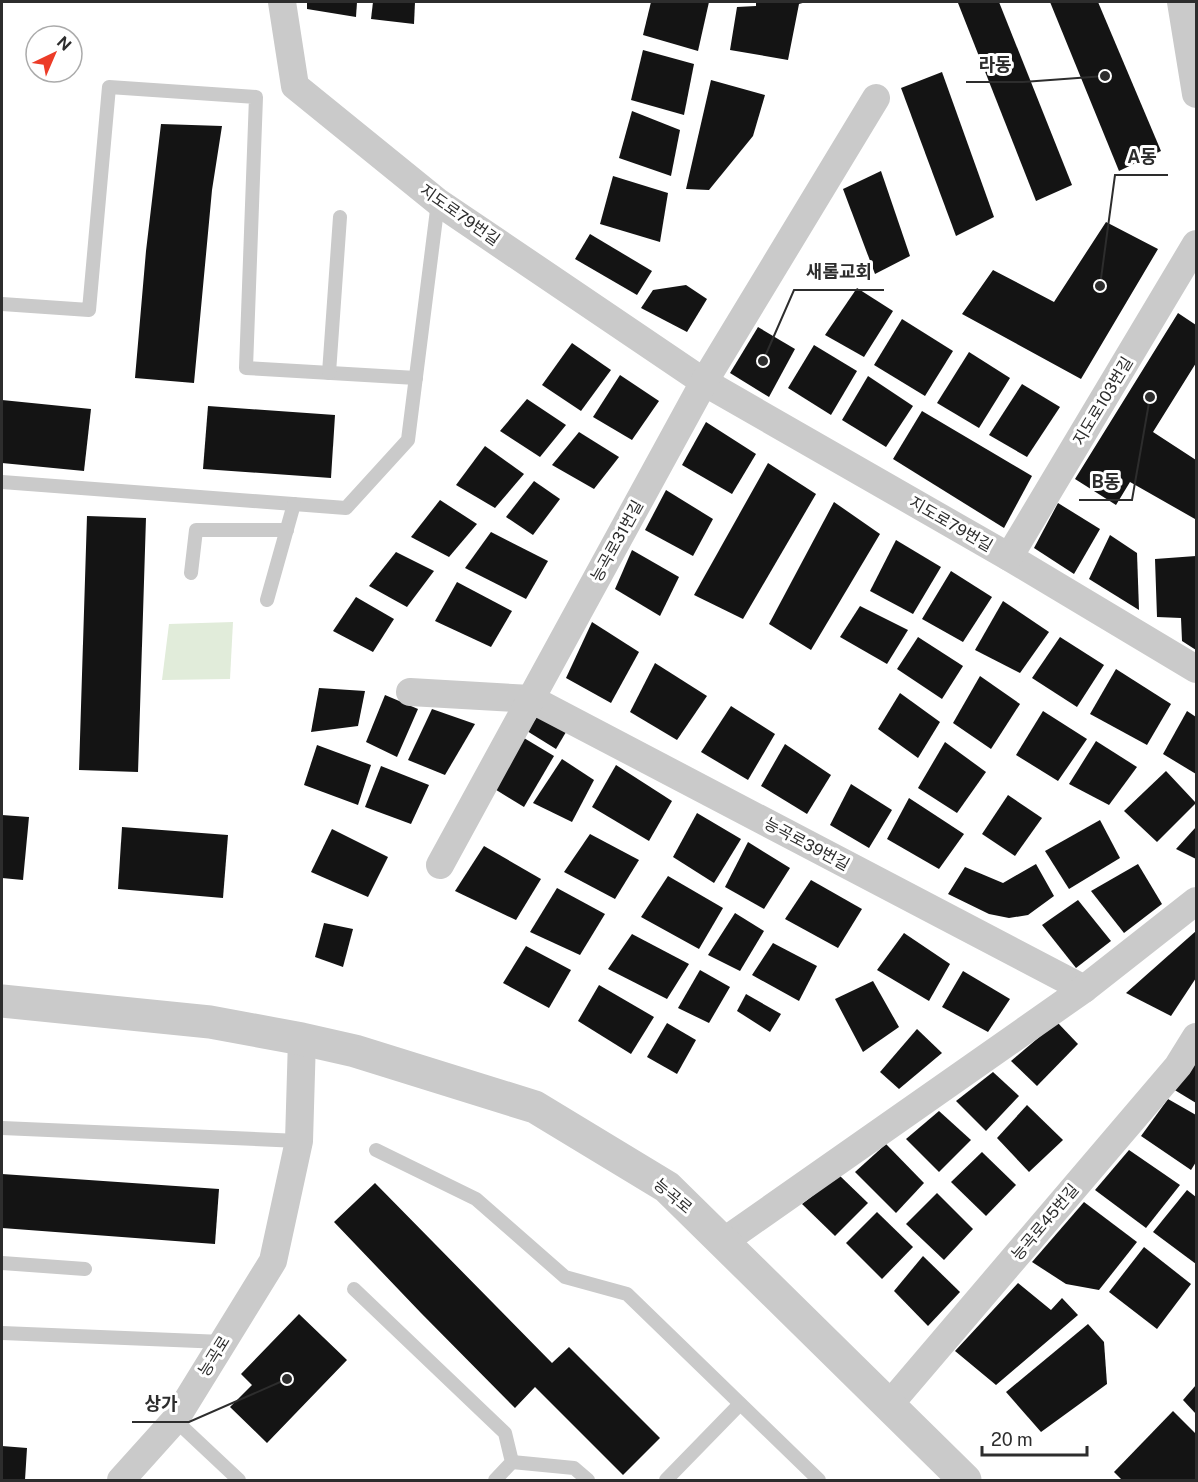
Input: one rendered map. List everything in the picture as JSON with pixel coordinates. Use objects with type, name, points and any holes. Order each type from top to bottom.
[{"type":"street","name":"지도로79번길","points":[[282,2],[295,86],[438,202],[704,382],[1009,557],[1197,669]]},
{"type":"street","points":[[1181,2],[1197,94]]},
{"type":"street","points":[[704,382],[876,98]]},
{"type":"street","name":"지도로103번길","points":[[1009,557],[1197,244]]},
{"type":"street","name":"능곡로31번길","points":[[440,865],[704,382]]},
{"type":"street","points":[[410,692],[531,699]]},
{"type":"street","name":"능곡로39번길","points":[[531,699],[1084,989]]},
{"type":"street","points":[[723,1242],[1084,989],[1197,901]]},
{"type":"street","name":"능곡로","points":[[2,1001],[210,1022],[302,1040],[355,1051],[535,1107],[668,1187],[966,1480]]},
{"type":"street","name":"능곡로45번길","points":[[889,1405],[1179,1065],[1197,1037]]},
{"type":"street","name":"능곡로","points":[[121,1480],[175,1420],[273,1261],[299,1141],[302,1040]]},
{"type":"lane","points":[[2,304],[89,310],[109,87],[256,97],[246,368],[416,378]]},
{"type":"lane","points":[[2,482],[345,507],[408,440],[438,202]]},
{"type":"lane","points":[[329,373],[340,217]]},
{"type":"lane","points":[[267,600],[294,504]]},
{"type":"lane","points":[[191,573],[196,530],[287,530]]},
{"type":"lane","points":[[2,1128],[299,1141]]},
{"type":"lane","points":[[376,1150],[476,1199],[565,1277],[627,1294],[819,1480]]},
{"type":"lane","points":[[2,1263],[85,1269]]},
{"type":"lane","points":[[354,1289],[505,1433],[512,1462]]},
{"type":"lane","points":[[2,1333],[223,1342]]},
{"type":"lane","points":[[666,1480],[740,1404]]},
{"type":"lane","points":[[175,1420],[238,1480]]},
{"type":"lane","points":[[495,1480],[512,1462]]},
{"type":"lane","points":[[512,1462],[574,1468],[588,1480]]},
{"type":"green space","points":[[233,622],[230,679],[162,680],[169,624]]},
{"type":"building","points":[[307,2],[357,2],[356,17],[307,9]]},
{"type":"building","points":[[373,2],[415,2],[414,24],[371,19]]},
{"type":"building","points":[[651,2],[709,2],[698,51],[643,35]]},
{"type":"building","points":[[756,2],[806,2],[799,4],[788,60],[730,50],[737,7],[756,6]]},
{"type":"building","points":[[999,2],[1072,185],[1036,201],[958,3]]},
{"type":"building","points":[[1050,2],[1098,2],[1161,151],[1119,171]]},
{"type":"building","points":[[643,50],[694,64],[684,115],[631,100]]},
{"type":"building","points":[[942,72],[994,217],[956,236],[901,88]]},
{"type":"building","points":[[711,80],[765,95],[753,136],[709,190],[686,189]]},
{"type":"building","points":[[632,111],[680,130],[671,176],[619,158]]},
{"type":"building","points":[[161,124],[222,126],[212,190],[194,383],[135,378],[146,251]]},
{"type":"building","points":[[881,171],[910,256],[875,274],[843,189]]},
{"type":"building","points":[[613,176],[668,193],[660,242],[600,224]]},
{"type":"building","points":[[1106,222],[1158,249],[1081,379],[962,314],[993,270],[1054,302]]},
{"type":"building","points":[[590,234],[652,271],[637,295],[575,259]]},
{"type":"building","points":[[686,285],[707,299],[687,332],[641,308],[653,290]]},
{"type":"building","points":[[857,288],[893,311],[864,357],[825,335]]},
{"type":"building","points":[[1178,313],[1196,325],[1196,363],[1153,432],[1196,460],[1195,519],[1130,482],[1116,505],[1075,479]]},
{"type":"building","points":[[902,319],[953,351],[925,396],[874,365]]},
{"type":"building","points":[[758,327],[795,349],[769,397],[730,373]]},
{"type":"building","points":[[572,343],[611,370],[581,411],[542,385]]},
{"type":"building","points":[[814,345],[857,371],[831,415],[788,388]]},
{"type":"building","points":[[969,352],[1010,378],[979,428],[937,403]]},
{"type":"building","points":[[620,375],[659,401],[632,440],[593,417]]},
{"type":"building","points":[[868,376],[913,406],[886,447],[842,420]]},
{"type":"building","points":[[1022,384],[1060,407],[1027,457],[989,435]]},
{"type":"building","points":[[527,399],[566,425],[540,457],[500,431]]},
{"type":"building","points":[[2,400],[91,409],[84,471],[2,463]]},
{"type":"building","points":[[208,406],[335,415],[331,478],[203,469]]},
{"type":"building","points":[[922,411],[1032,476],[1004,528],[893,459]]},
{"type":"building","points":[[706,422],[756,454],[732,494],[682,465]]},
{"type":"building","points":[[579,432],[619,457],[594,489],[552,465]]},
{"type":"building","points":[[485,446],[524,474],[495,508],[456,485]]},
{"type":"building","points":[[768,463],[816,494],[743,619],[694,595]]},
{"type":"building","points":[[534,481],[560,499],[533,535],[506,517]]},
{"type":"building","points":[[666,490],[713,519],[693,556],[645,530]]},
{"type":"building","points":[[440,500],[477,524],[449,557],[411,537]]},
{"type":"building","points":[[834,502],[880,534],[811,650],[769,624]]},
{"type":"building","points":[[1058,503],[1100,529],[1074,574],[1034,548]]},
{"type":"building","points":[[87,516],[146,518],[138,772],[79,770]]},
{"type":"building","points":[[491,532],[548,561],[526,599],[465,568]]},
{"type":"building","points":[[1110,535],[1137,553],[1139,610],[1089,579]]},
{"type":"building","points":[[896,540],[941,567],[913,614],[870,591]]},
{"type":"building","points":[[632,550],[679,577],[660,616],[615,589]]},
{"type":"building","points":[[396,552],[434,571],[407,607],[369,586]]},
{"type":"building","points":[[1196,556],[1196,650],[1182,641],[1181,618],[1157,617],[1155,559]]},
{"type":"building","points":[[951,571],[992,597],[963,642],[922,619]]},
{"type":"building","points":[[457,582],[512,611],[491,647],[435,621]]},
{"type":"building","points":[[356,597],[394,619],[373,652],[333,631]]},
{"type":"building","points":[[1003,601],[1049,632],[1020,673],[975,650]]},
{"type":"building","points":[[860,606],[908,630],[887,664],[840,637]]},
{"type":"building","points":[[592,622],[639,652],[611,703],[566,678]]},
{"type":"building","points":[[918,637],[963,666],[942,699],[897,669]]},
{"type":"building","points":[[1060,637],[1104,665],[1077,707],[1032,678]]},
{"type":"building","points":[[655,663],[707,696],[677,740],[630,712]]},
{"type":"building","points":[[1116,669],[1171,704],[1147,745],[1090,714]]},
{"type":"building","points":[[980,676],[1020,704],[991,749],[953,723]]},
{"type":"building","points":[[319,688],[365,691],[358,726],[311,732]]},
{"type":"building","points":[[900,693],[940,722],[918,758],[878,729]]},
{"type":"building","points":[[385,695],[418,709],[397,757],[366,742]]},
{"type":"building","points":[[731,706],[775,734],[748,780],[701,752]]},
{"type":"building","points":[[432,709],[475,724],[445,775],[408,760]]},
{"type":"building","points":[[1043,711],[1087,739],[1058,781],[1016,755]]},
{"type":"building","points":[[1187,711],[1196,717],[1196,774],[1163,754]]},
{"type":"building","points":[[537,717],[566,732],[556,749],[527,731]]},
{"type":"building","points":[[524,738],[554,756],[524,807],[493,788]]},
{"type":"building","points":[[1096,741],[1137,767],[1109,805],[1069,784]]},
{"type":"building","points":[[945,742],[986,772],[957,813],[918,788]]},
{"type":"building","points":[[785,744],[831,775],[807,814],[761,786]]},
{"type":"building","points":[[317,745],[371,765],[358,805],[304,785]]},
{"type":"building","points":[[562,759],[594,780],[572,822],[533,803]]},
{"type":"building","points":[[616,765],[672,801],[649,841],[592,807]]},
{"type":"building","points":[[381,766],[429,785],[411,824],[365,807]]},
{"type":"building","points":[[1166,771],[1196,803],[1157,842],[1124,811]]},
{"type":"building","points":[[851,784],[892,810],[869,848],[830,825]]},
{"type":"building","points":[[1008,795],[1042,818],[1015,856],[982,834]]},
{"type":"building","points":[[909,798],[964,834],[939,869],[887,839]]},
{"type":"building","points":[[697,813],[741,839],[714,883],[673,857]]},
{"type":"building","points":[[2,815],[29,817],[23,880],[2,878]]},
{"type":"building","points":[[1100,820],[1120,858],[1069,889],[1045,851]]},
{"type":"building","points":[[122,827],[228,835],[223,898],[118,889]]},
{"type":"building","points":[[1196,827],[1196,859],[1176,849]]},
{"type":"building","points":[[332,829],[388,857],[368,897],[311,872]]},
{"type":"building","points":[[590,834],[639,860],[615,899],[564,872]]},
{"type":"building","points":[[748,842],[790,868],[764,909],[725,887]]},
{"type":"building","points":[[484,846],[541,879],[516,920],[455,891]]},
{"type":"building","points":[[1036,864],[1054,896],[1028,915],[1009,918],[989,914],[948,894],[965,867],[1003,883]]},
{"type":"building","points":[[1138,864],[1162,904],[1124,933],[1091,891]]},
{"type":"building","points":[[668,876],[723,908],[699,949],[641,917]]},
{"type":"building","points":[[811,880],[862,909],[838,948],[785,919]]},
{"type":"building","points":[[557,888],[605,914],[580,955],[530,932]]},
{"type":"building","points":[[1078,900],[1111,941],[1076,968],[1042,925]]},
{"type":"building","points":[[735,913],[764,931],[740,971],[708,955]]},
{"type":"building","points":[[324,923],[353,929],[343,967],[315,957]]},
{"type":"building","points":[[1196,931],[1196,978],[1171,1016],[1126,993]]},
{"type":"building","points":[[904,933],[950,964],[929,1001],[877,970]]},
{"type":"building","points":[[632,934],[689,964],[667,999],[608,969]]},
{"type":"building","points":[[773,943],[817,966],[799,1001],[752,975]]},
{"type":"building","points":[[526,946],[571,970],[549,1008],[503,983]]},
{"type":"building","points":[[700,970],[730,987],[709,1023],[678,1008]]},
{"type":"building","points":[[963,971],[1010,999],[988,1032],[942,1007]]},
{"type":"building","points":[[873,981],[899,1027],[863,1052],[835,999]]},
{"type":"building","points":[[599,985],[654,1017],[631,1054],[578,1021]]},
{"type":"building","points":[[746,994],[781,1014],[770,1032],[737,1011]]},
{"type":"building","points":[[1057,1022],[1078,1044],[1037,1086],[1011,1061]]},
{"type":"building","points":[[667,1023],[696,1040],[677,1074],[647,1057]]},
{"type":"building","points":[[917,1029],[942,1053],[899,1089],[880,1072]]},
{"type":"building","points":[[1196,1055],[1196,1103],[1173,1089]]},
{"type":"building","points":[[993,1072],[1019,1096],[986,1131],[956,1101]]},
{"type":"building","points":[[1168,1099],[1196,1115],[1196,1162],[1191,1170],[1141,1136]]},
{"type":"building","points":[[1027,1105],[1063,1140],[1029,1172],[997,1138]]},
{"type":"building","points":[[939,1111],[971,1140],[939,1172],[906,1139]]},
{"type":"building","points":[[886,1144],[924,1183],[896,1213],[855,1172]]},
{"type":"building","points":[[1129,1150],[1180,1185],[1146,1228],[1095,1190]]},
{"type":"building","points":[[982,1152],[1016,1185],[986,1216],[951,1182]]},
{"type":"building","points":[[2,1174],[219,1189],[215,1244],[2,1228]]},
{"type":"building","points":[[839,1175],[868,1203],[835,1236],[802,1204]]},
{"type":"building","points":[[375,1183],[552,1363],[569,1347],[660,1438],[623,1475],[535,1387],[515,1408],[334,1222]]},
{"type":"building","points":[[1187,1190],[1196,1197],[1196,1264],[1153,1232]]},
{"type":"building","points":[[937,1193],[973,1229],[944,1260],[906,1224]]},
{"type":"building","points":[[1084,1202],[1137,1242],[1099,1290],[1066,1284],[1032,1262]]},
{"type":"building","points":[[877,1212],[913,1247],[882,1279],[846,1243]]},
{"type":"building","points":[[1144,1247],[1191,1284],[1157,1329],[1109,1292]]},
{"type":"building","points":[[923,1256],[960,1292],[928,1326],[894,1291]]},
{"type":"building","points":[[1018,1283],[1051,1310],[1062,1298],[1078,1315],[996,1385],[955,1351]]},
{"type":"building","points":[[299,1314],[347,1360],[267,1443],[230,1407],[252,1385],[241,1374]]},
{"type":"building","points":[[1088,1324],[1104,1342],[1107,1384],[1041,1432],[1006,1392]]},
{"type":"building","points":[[1196,1385],[1196,1414],[1183,1400]]},
{"type":"building","points":[[1173,1411],[1196,1434],[1196,1480],[1122,1480],[1114,1472]]},
{"type":"building","points":[[2,1446],[27,1448],[25,1480],[2,1480]]},
{"type":"place","name":"라동","points":[[1105,76]]},
{"type":"place","name":"A동","points":[[1100,286]]},
{"type":"place","name":"새롬교회","points":[[763,361]]},
{"type":"place","name":"B동","points":[[1150,397]]},
{"type":"place","name":"상가","points":[[287,1379]]}]
